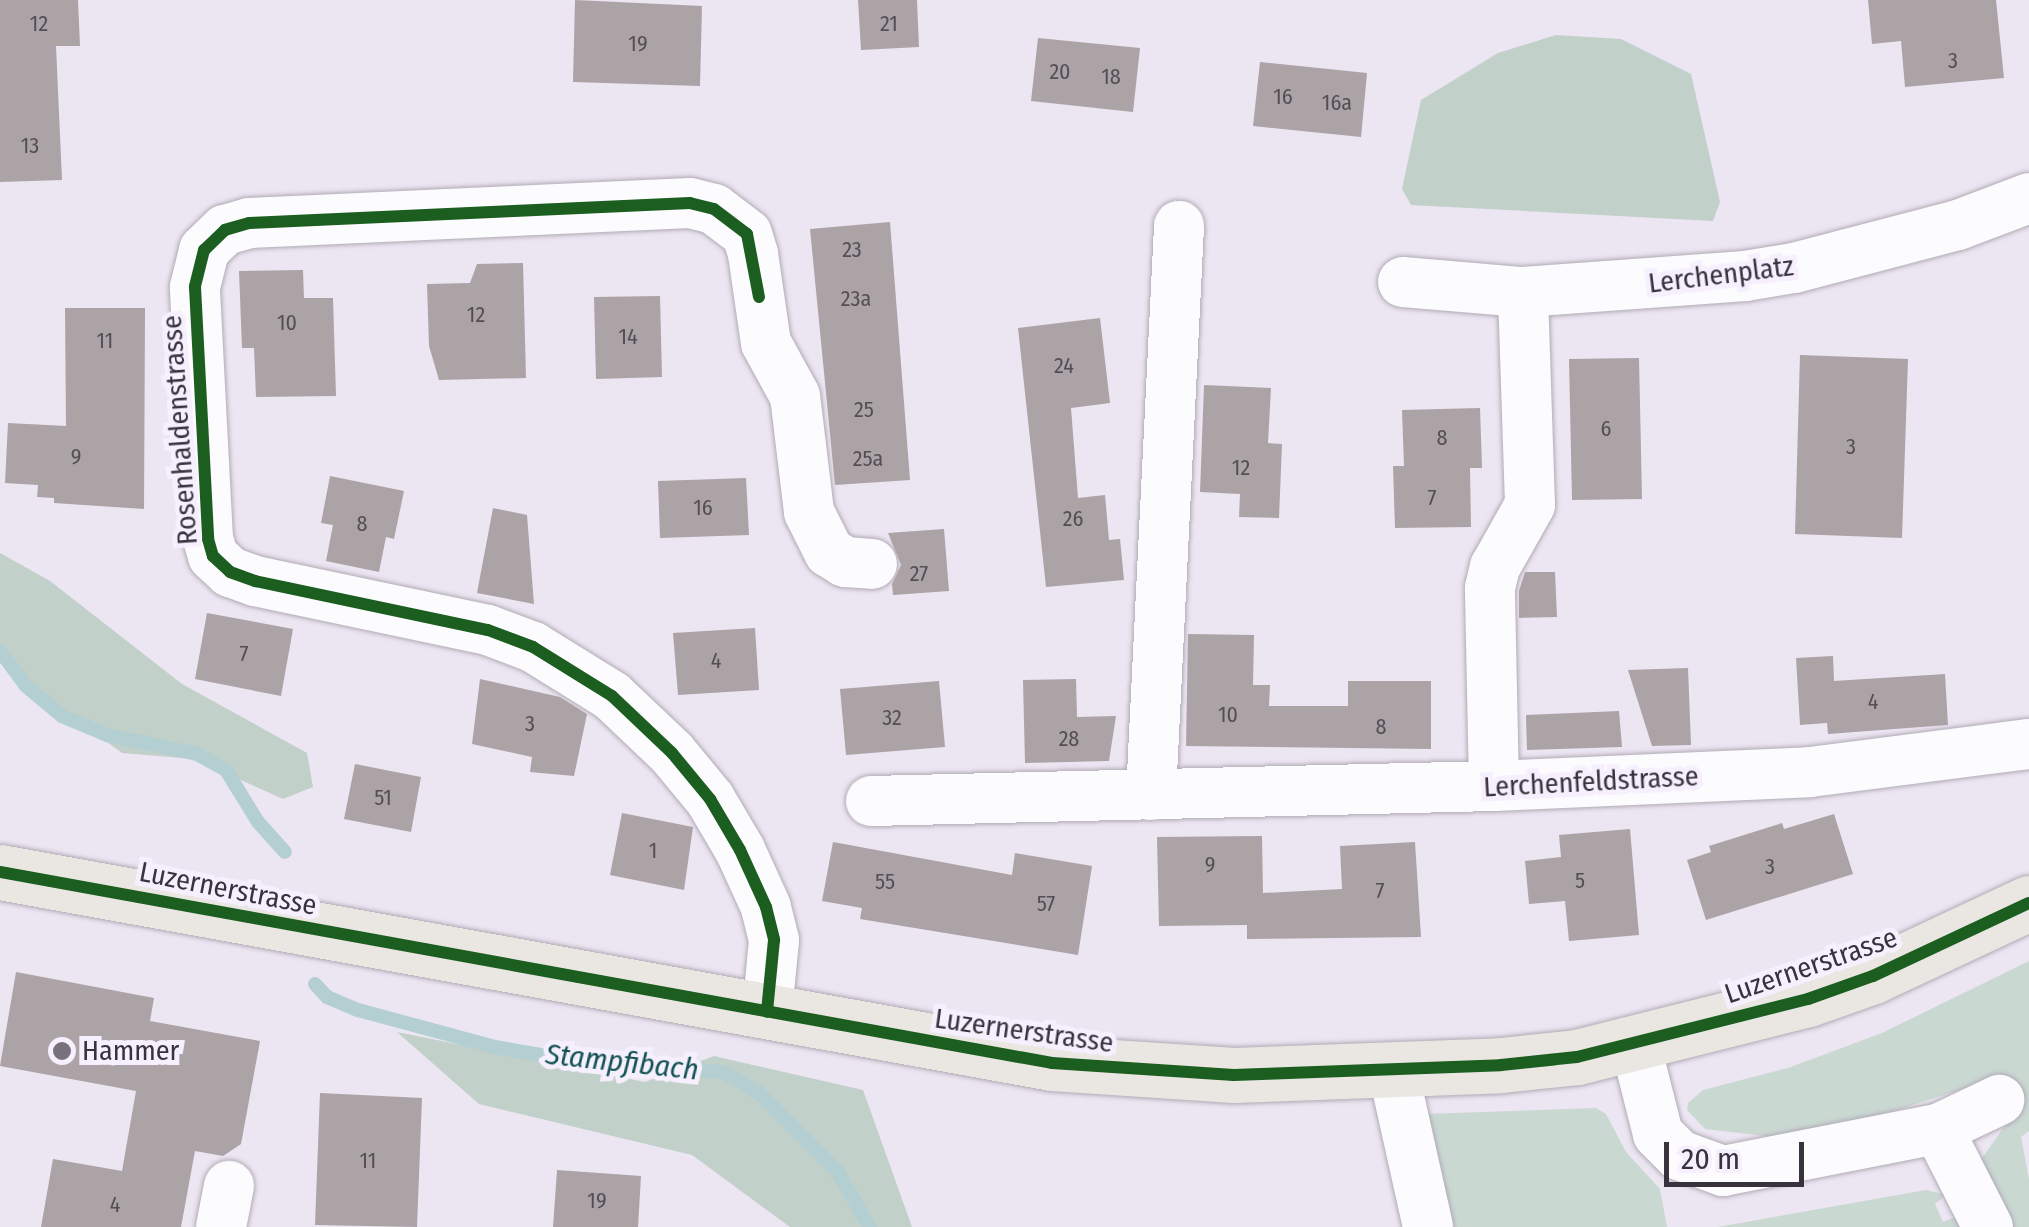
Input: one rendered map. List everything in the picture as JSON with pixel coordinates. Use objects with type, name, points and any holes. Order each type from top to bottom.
[{"type":"main road","name":"Luzernerstrasse","points":[[0,872],[1070,1065],[1234,1075],[1393,1070],[1577,1057],[1808,1000],[1873,976],[2029,903]]},
{"type":"street","name":"Lerchenplatz","points":[[1403,282],[1524,292],[1725,278],[1794,268],[1958,225],[2029,198]]},
{"type":"street","name":"Rosenhaldenstrasse","points":[[767,1012],[774,940],[766,906],[740,850],[710,799],[672,754],[612,696],[533,648],[488,630],[255,581],[230,572],[213,556],[208,539],[195,287],[204,250],[224,230],[249,223],[690,203],[714,209],[747,234],[766,343],[795,396],[809,512],[829,552],[846,562],[872,564]]},
{"type":"street","points":[[1151,795],[1178,226]]},
{"type":"street","points":[[1494,786],[1490,588],[1495,566],[1530,505],[1524,292]]},
{"type":"street","name":"Lerchenfeldstrasse","points":[[871,801],[1494,786],[1810,772],[2029,744]]},
{"type":"street","points":[[1635,1043],[1658,1134],[1680,1156],[1724,1171],[1938,1128],[2000,1100]]},
{"type":"street","points":[[1393,1070],[1428,1227]]},
{"type":"street","points":[[1938,1128],[1988,1227]]},
{"type":"shaded area","points":[[1556,35],[1621,39],[1691,74],[1720,202],[1713,221],[1411,205],[1402,189],[1421,100],[1498,53]]},
{"type":"shaded area","points":[[0,553],[50,581],[182,684],[307,753],[313,787],[283,799],[194,759],[122,753],[37,691],[0,650]]},
{"type":"shaded area","points":[[2029,961],[2029,1131],[2021,1137],[2029,1179],[2029,1227],[2006,1227],[1980,1161],[2012,1116],[1975,1085],[1881,1115],[1782,1138],[1705,1129],[1687,1110],[1688,1103],[1703,1090],[1788,1068],[1882,1033]]},
{"type":"shaded area","points":[[397,1032],[645,1082],[714,1056],[863,1090],[912,1227],[790,1227],[692,1155],[479,1104]]},
{"type":"shaded area","points":[[1596,1108],[1606,1114],[1626,1152],[1660,1189],[1667,1227],[1440,1227],[1425,1114]]},
{"type":"shaded area","points":[[1926,1190],[1946,1195],[1935,1204],[1943,1222],[1958,1216],[1964,1227],[1718,1227]]},
{"type":"building","points":[[0,0],[78,0],[80,46],[56,46],[62,180],[0,182]]},
{"type":"building","points":[[575,0],[702,6],[700,86],[573,82]]},
{"type":"building","points":[[858,0],[917,0],[919,47],[861,50]]},
{"type":"building","points":[[1868,0],[1996,0],[2004,78],[1905,87],[1901,41],[1872,44]]},
{"type":"building","points":[[1038,38],[1140,48],[1133,112],[1031,101]]},
{"type":"building","points":[[1260,62],[1367,73],[1361,137],[1253,126]]},
{"type":"building","points":[[890,222],[910,480],[835,485],[810,229]]},
{"type":"building","points":[[523,263],[526,378],[439,380],[429,346],[427,284],[470,283],[477,264]]},
{"type":"building","points":[[303,270],[304,298],[333,298],[336,396],[256,397],[254,348],[242,348],[239,271]]},
{"type":"building","points":[[660,296],[662,377],[596,379],[594,297]]},
{"type":"building","points":[[65,308],[145,308],[144,509],[54,503],[54,498],[37,497],[38,485],[5,483],[8,423],[66,426]]},
{"type":"building","points":[[1100,318],[1110,403],[1071,408],[1078,498],[1105,495],[1109,540],[1120,539],[1124,580],[1046,587],[1018,328]]},
{"type":"building","points":[[1800,355],[1908,359],[1902,538],[1795,534]]},
{"type":"building","points":[[1639,358],[1642,499],[1572,500],[1569,359]]},
{"type":"building","points":[[1204,385],[1271,388],[1268,443],[1282,444],[1279,518],[1239,517],[1240,494],[1200,492]]},
{"type":"building","points":[[1480,408],[1482,468],[1470,468],[1471,527],[1395,528],[1393,466],[1404,466],[1402,410]]},
{"type":"building","points":[[330,476],[404,491],[394,539],[386,537],[379,572],[326,561],[333,525],[321,523]]},
{"type":"building","points":[[746,478],[749,535],[660,538],[658,481]]},
{"type":"building","points":[[493,508],[527,515],[534,604],[477,593]]},
{"type":"building","points":[[944,529],[949,591],[893,595],[892,584],[901,565],[888,533]]},
{"type":"building","points":[[1525,572],[1555,572],[1557,617],[1519,618],[1519,591]]},
{"type":"building","points":[[207,613],[293,629],[281,696],[195,679]]},
{"type":"building","points":[[755,628],[759,690],[678,695],[673,633]]},
{"type":"building","points":[[1188,634],[1254,635],[1253,685],[1270,685],[1269,706],[1348,706],[1348,681],[1431,681],[1431,749],[1186,746]]},
{"type":"building","points":[[1833,656],[1834,681],[1945,674],[1948,725],[1828,734],[1827,723],[1800,725],[1796,658]]},
{"type":"building","points":[[1688,668],[1691,745],[1652,746],[1628,670]]},
{"type":"building","points":[[480,679],[560,697],[587,714],[574,776],[530,772],[532,757],[472,744]]},
{"type":"building","points":[[1076,679],[1077,717],[1116,716],[1109,761],[1025,763],[1023,680]]},
{"type":"building","points":[[939,681],[945,747],[846,755],[840,689]]},
{"type":"building","points":[[1619,711],[1622,747],[1527,750],[1526,715]]},
{"type":"building","points":[[355,764],[421,777],[411,832],[344,819]]},
{"type":"building","points":[[622,813],[693,827],[684,890],[610,875]]},
{"type":"building","points":[[1834,814],[1853,874],[1706,920],[1687,860],[1711,852],[1709,846],[1782,823],[1784,829]]},
{"type":"building","points":[[1630,829],[1639,935],[1569,941],[1565,901],[1529,904],[1525,861],[1561,857],[1559,835]]},
{"type":"building","points":[[1262,836],[1263,893],[1342,889],[1340,846],[1415,842],[1421,937],[1247,939],[1247,925],[1159,926],[1157,837]]},
{"type":"building","points":[[833,842],[1012,875],[1015,853],[1092,866],[1078,955],[860,919],[862,908],[822,901]]},
{"type":"building","points":[[16,972],[154,998],[150,1021],[260,1041],[241,1144],[223,1156],[195,1151],[181,1227],[41,1227],[53,1159],[122,1171],[136,1091],[0,1066]]},
{"type":"building","points":[[320,1093],[422,1098],[417,1227],[315,1225]]},
{"type":"building","points":[[557,1170],[641,1176],[638,1227],[553,1227]]},
{"type":"waterway","name":"Stampfibach","points":[[0,651],[26,686],[62,716],[107,735],[197,754],[226,770],[258,822],[285,852]]},
{"type":"waterway","name":"Stampfibach","points":[[315,984],[327,997],[358,1010],[495,1047],[582,1062],[723,1072],[758,1092],[837,1171],[870,1227]]},
{"type":"cycle path","points":[[759,297],[747,234],[714,209],[690,203],[249,223],[225,230],[204,250],[195,287],[208,539],[213,556],[230,572],[255,581],[488,630],[533,647],[612,696],[672,753],[710,799],[740,850],[766,907],[774,940],[767,1012]]},
{"type":"cycle path","points":[[0,872],[1052,1063],[1234,1075],[1501,1065],[1577,1057],[1808,999],[1873,976],[2029,903]]},
{"type":"place","name":"Hammer","points":[[62,1051]]}]
